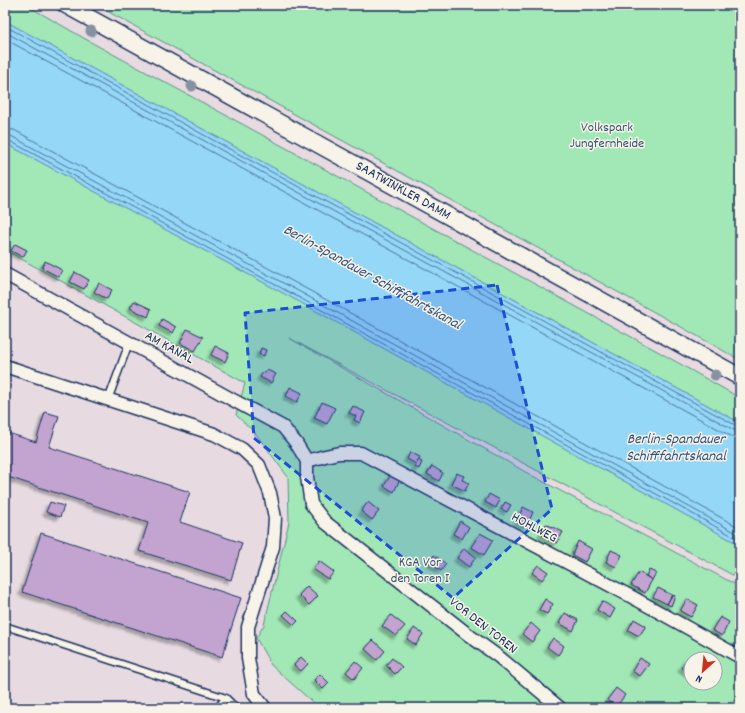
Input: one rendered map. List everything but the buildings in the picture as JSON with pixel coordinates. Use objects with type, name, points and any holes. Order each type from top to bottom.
[{"type":"main road","name":"SAATWINKLER DAMM","points":[[66,5],[740,377]]},
{"type":"street","name":"AM KANAL","points":[[5,274],[283,427],[296,443],[307,461]]},
{"type":"street","points":[[5,366],[214,434],[242,449],[259,465],[270,493],[275,518],[273,547],[248,627],[248,658],[254,694],[265,708]]},
{"type":"street","name":"HOHLWEG","points":[[307,461],[339,453],[361,453],[632,597],[740,657]]},
{"type":"street","name":"VOR DEN TOREN","points":[[307,461],[307,477],[311,504],[324,522],[499,657],[560,708]]},
{"type":"lane","points":[[108,400],[129,343]]},
{"type":"lane","points":[[5,626],[226,698],[236,708]]},
{"type":"lane","points":[[217,708],[226,698]]},
{"type":"highlighted area","points":[[497,285],[552,509],[453,598],[254,438],[245,313]]},
{"type":"green space","points":[[5,5],[26,5],[96,45],[659,352],[740,398],[740,423],[5,21]]},
{"type":"green space","name":"Volkspark Jungfernheide","points":[[96,5],[740,5],[740,360],[674,323]]},
{"type":"green space","name":"KGA Vor den Toren I","points":[[5,143],[296,300],[740,545],[740,579],[289,338],[529,474],[740,587],[740,708],[319,708],[271,665],[256,638],[264,625],[289,522],[288,477],[256,434],[236,415],[245,383],[5,250]]},
{"type":"water","name":"Berlin-Spandauer Schifffahrtskanal","points":[[5,21],[740,423],[740,545],[296,300],[5,143]]}]
